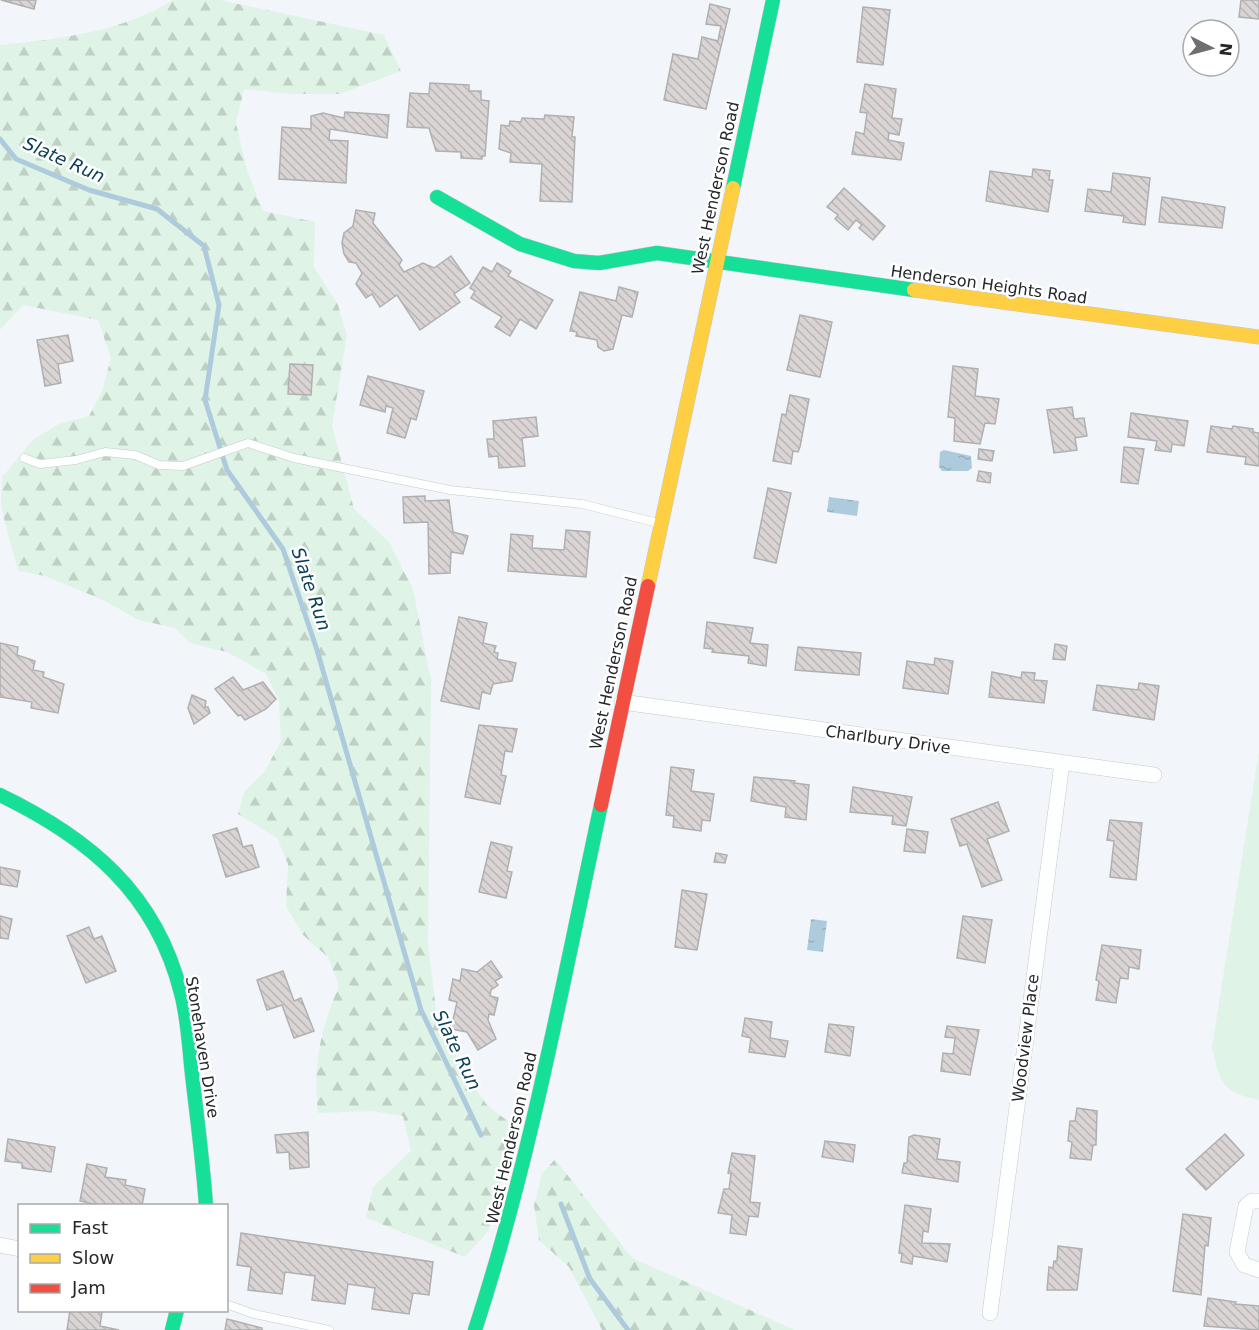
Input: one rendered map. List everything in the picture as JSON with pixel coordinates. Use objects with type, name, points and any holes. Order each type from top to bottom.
[{"type":"main road","name":"West Henderson Road","points":[[475,1330],[493,1279],[522,1172],[773,0]]},
{"type":"main road","name":"Henderson Heights Road","points":[[437,197],[520,244],[574,261],[599,263],[657,253],[715,263],[1259,337]]},
{"type":"main road","name":"Stonehaven Drive","points":[[0,795],[82,840],[142,902],[155,923],[169,952],[182,992],[206,1204]]},
{"type":"main road","points":[[172,1330],[174,1312]]},
{"type":"street","name":"Charlbury Drive","points":[[622,702],[1154,775]]},
{"type":"street","name":"Woodview Place","points":[[990,1313],[1062,763]]},
{"type":"street","points":[[1259,1201],[1252,1201],[1246,1206],[1237,1252],[1244,1265],[1259,1270]]},
{"type":"street","points":[[0,1245],[18,1249]]},
{"type":"lane","points":[[24,458],[40,464],[76,460],[105,452],[135,454],[159,465],[183,466],[248,443],[294,458],[450,490],[582,504],[660,523]]},
{"type":"lane","points":[[228,1305],[308,1328],[329,1330]]},
{"type":"green space","points":[[173,0],[220,0],[384,35],[401,71],[340,94],[291,94],[244,89],[236,123],[247,170],[263,211],[315,222],[314,267],[338,305],[347,335],[332,426],[354,509],[389,542],[413,589],[431,680],[428,943],[437,1019],[472,1085],[487,1105],[515,1127],[489,1230],[465,1257],[366,1218],[373,1187],[411,1151],[403,1116],[372,1111],[318,1113],[317,1063],[327,1018],[339,986],[328,957],[303,935],[286,906],[288,864],[277,838],[238,814],[244,792],[265,771],[281,741],[279,701],[266,674],[227,652],[190,643],[175,628],[139,620],[103,600],[45,576],[18,571],[1,507],[2,477],[34,439],[59,424],[89,416],[102,391],[111,358],[98,320],[23,305],[0,330],[0,45],[67,37],[111,27],[133,20]]},
{"type":"green space","points":[[1259,751],[1259,1100],[1236,1093],[1224,1084],[1212,1047]]},
{"type":"green space","points":[[555,1159],[632,1258],[795,1330],[602,1330],[569,1267],[539,1240],[534,1205],[542,1174]]},
{"type":"water","points":[[944,450],[971,456],[972,468],[968,471],[942,471],[939,467],[940,452]]},
{"type":"water","points":[[829,497],[859,501],[857,516],[827,512]]},
{"type":"water","points":[[811,919],[827,921],[823,952],[807,950]]},
{"type":"building","points":[[1,0],[36,0],[34,9]]},
{"type":"building","points":[[1241,0],[1259,0],[1259,19],[1239,17]]},
{"type":"building","points":[[710,4],[730,9],[706,109],[664,100],[673,54],[698,59],[702,37],[718,41],[721,26],[706,24]]},
{"type":"building","points":[[863,7],[890,10],[883,65],[857,62]]},
{"type":"building","points":[[430,83],[469,85],[469,91],[481,91],[481,100],[489,101],[485,156],[482,156],[482,159],[461,158],[461,152],[436,151],[429,128],[407,127],[410,93],[429,94]]},
{"type":"building","points":[[865,84],[896,89],[892,118],[902,119],[899,135],[889,133],[888,140],[904,143],[901,160],[852,154],[856,132],[864,134],[867,113],[860,112]]},
{"type":"building","points":[[345,112],[389,115],[387,138],[330,129],[329,140],[348,141],[346,183],[279,179],[282,127],[311,129],[311,116],[323,113],[344,118]]},
{"type":"building","points":[[545,115],[574,117],[572,202],[540,201],[542,164],[510,162],[511,153],[499,149],[501,125],[509,126],[510,121],[521,122],[522,118],[544,119]]},
{"type":"building","points":[[1033,169],[1050,171],[1049,180],[1053,180],[1048,212],[986,201],[990,171],[1032,177]]},
{"type":"building","points":[[1113,173],[1150,178],[1145,225],[1123,222],[1124,216],[1085,211],[1088,189],[1111,192]]},
{"type":"building","points":[[844,188],[885,226],[873,240],[859,228],[862,225],[856,220],[848,230],[835,219],[838,215],[827,207]]},
{"type":"building","points":[[1162,197],[1225,207],[1222,228],[1159,222]]},
{"type":"building","points":[[356,210],[375,213],[373,223],[402,260],[399,265],[404,272],[423,263],[434,268],[451,256],[470,283],[454,294],[460,302],[420,330],[397,295],[380,307],[372,294],[366,298],[356,284],[362,273],[356,263],[349,262],[344,254],[342,243],[344,233],[353,226]]},
{"type":"building","points":[[497,263],[511,271],[508,276],[553,300],[536,329],[520,319],[510,336],[495,327],[502,317],[471,298],[475,291],[470,288],[483,267],[492,272]]},
{"type":"building","points":[[619,287],[638,292],[632,317],[622,315],[613,349],[604,351],[598,347],[597,340],[576,336],[577,332],[570,331],[580,292],[616,301]]},
{"type":"building","points":[[800,315],[832,322],[820,377],[787,370]]},
{"type":"building","points":[[68,335],[73,361],[58,364],[61,383],[45,386],[37,340]]},
{"type":"building","points":[[290,364],[313,365],[311,395],[288,394]]},
{"type":"building","points":[[953,366],[978,369],[975,396],[999,399],[995,424],[985,423],[980,444],[954,441],[955,418],[948,417]]},
{"type":"building","points":[[368,376],[424,391],[416,420],[411,418],[405,438],[387,433],[393,408],[386,406],[385,412],[360,405]]},
{"type":"building","points":[[790,395],[809,399],[800,447],[798,452],[793,451],[791,464],[773,461],[782,414],[786,415]]},
{"type":"building","points":[[1072,407],[1074,419],[1084,418],[1087,436],[1075,438],[1077,450],[1054,453],[1047,410]]},
{"type":"building","points":[[1131,413],[1188,421],[1184,446],[1172,444],[1171,452],[1155,450],[1157,441],[1128,437]]},
{"type":"building","points":[[536,417],[538,436],[522,438],[525,466],[499,468],[498,456],[489,457],[487,439],[494,439],[493,421]]},
{"type":"building","points":[[1211,426],[1232,429],[1233,426],[1253,429],[1253,432],[1259,433],[1259,466],[1245,464],[1246,457],[1207,452]]},
{"type":"building","points":[[1124,447],[1144,449],[1138,484],[1121,482]]},
{"type":"building","points":[[979,449],[994,451],[992,461],[978,459]]},
{"type":"building","points":[[979,471],[991,473],[990,483],[977,481]]},
{"type":"building","points":[[768,488],[791,493],[776,563],[754,558]]},
{"type":"building","points":[[425,496],[425,501],[449,500],[453,532],[468,536],[463,554],[451,552],[450,573],[429,574],[428,522],[404,523],[403,497]]},
{"type":"building","points":[[566,530],[590,532],[586,577],[508,571],[511,534],[533,536],[532,548],[564,550]]},
{"type":"building","points":[[459,617],[487,623],[483,643],[496,646],[494,652],[498,653],[497,659],[516,663],[512,681],[493,684],[490,694],[482,692],[479,709],[441,701]]},
{"type":"building","points":[[707,622],[753,628],[750,643],[768,645],[766,666],[748,663],[749,656],[712,652],[713,649],[704,648]]},
{"type":"building","points":[[0,643],[18,647],[17,655],[35,661],[33,670],[44,672],[43,677],[64,684],[58,713],[31,708],[32,702],[0,697]]},
{"type":"building","points":[[1055,644],[1067,646],[1065,660],[1053,659]]},
{"type":"building","points":[[798,647],[861,653],[859,675],[795,670]]},
{"type":"building","points":[[935,658],[953,661],[948,694],[903,688],[907,661],[934,665]]},
{"type":"building","points":[[992,672],[1021,678],[1022,672],[1035,673],[1034,680],[1047,681],[1044,703],[989,697]]},
{"type":"building","points":[[233,677],[243,690],[263,682],[276,699],[266,709],[245,720],[241,715],[238,716],[215,689]]},
{"type":"building","points":[[1139,683],[1159,686],[1154,720],[1093,710],[1097,685],[1138,690]]},
{"type":"building","points":[[192,695],[206,701],[205,707],[208,707],[210,713],[194,724],[188,708]]},
{"type":"building","points":[[479,725],[517,729],[512,752],[505,751],[501,775],[506,776],[500,804],[465,797]]},
{"type":"building","points":[[671,767],[694,770],[691,791],[714,794],[710,821],[702,820],[701,831],[673,827],[674,816],[666,815]]},
{"type":"building","points":[[754,777],[795,781],[794,783],[809,785],[806,820],[785,817],[786,807],[751,801]]},
{"type":"building","points":[[853,787],[912,797],[906,826],[892,824],[893,816],[850,812]]},
{"type":"building","points":[[998,802],[1009,831],[987,839],[1002,880],[982,887],[967,844],[960,846],[951,819]]},
{"type":"building","points":[[1110,820],[1142,823],[1136,880],[1110,877],[1114,841],[1107,840]]},
{"type":"building","points":[[237,828],[243,847],[252,845],[259,867],[226,877],[213,835]]},
{"type":"building","points":[[907,829],[928,832],[925,853],[904,851]]},
{"type":"building","points":[[491,842],[512,847],[507,871],[512,872],[506,898],[479,892]]},
{"type":"building","points":[[716,853],[727,855],[725,863],[714,862]]},
{"type":"building","points":[[0,867],[20,871],[17,887],[0,884]]},
{"type":"building","points":[[682,890],[707,894],[697,950],[675,947]]},
{"type":"building","points":[[0,916],[12,919],[8,939],[0,938]]},
{"type":"building","points":[[963,916],[992,920],[985,963],[957,958]]},
{"type":"building","points":[[89,927],[94,939],[102,936],[116,971],[86,983],[67,936]]},
{"type":"building","points":[[1102,945],[1141,950],[1139,969],[1129,967],[1128,979],[1120,978],[1116,1003],[1096,1000],[1099,981],[1096,980]]},
{"type":"building","points":[[491,961],[502,977],[495,981],[498,985],[491,990],[490,996],[498,998],[494,1015],[489,1014],[488,1020],[496,1039],[478,1050],[467,1032],[451,1029],[457,1002],[449,1000],[453,979],[460,981],[462,969],[477,972]]},
{"type":"building","points":[[283,971],[294,1001],[301,998],[314,1031],[294,1038],[282,1005],[267,1010],[257,980]]},
{"type":"building","points":[[745,1018],[772,1022],[770,1038],[788,1041],[785,1057],[749,1052],[751,1038],[742,1036]]},
{"type":"building","points":[[829,1024],[854,1027],[850,1056],[825,1052]]},
{"type":"building","points":[[947,1026],[979,1030],[970,1075],[941,1071],[943,1053],[953,1054],[955,1038],[945,1037]]},
{"type":"building","points":[[1077,1108],[1097,1111],[1096,1145],[1093,1145],[1091,1160],[1070,1158],[1072,1142],[1068,1141],[1070,1121],[1075,1121]]},
{"type":"building","points":[[308,1132],[309,1167],[290,1169],[289,1152],[277,1153],[275,1135]]},
{"type":"building","points":[[1225,1134],[1244,1155],[1206,1190],[1186,1169]]},
{"type":"building","points":[[914,1135],[940,1139],[937,1159],[960,1162],[958,1182],[902,1173],[904,1163],[907,1163],[909,1137]]},
{"type":"building","points":[[8,1139],[55,1147],[51,1172],[22,1168],[22,1163],[5,1161]]},
{"type":"building","points":[[825,1141],[855,1145],[853,1162],[822,1157]]},
{"type":"building","points":[[732,1153],[755,1156],[750,1202],[760,1203],[758,1217],[749,1216],[746,1235],[730,1233],[732,1215],[718,1213],[724,1189],[729,1189],[731,1174],[728,1173]]},
{"type":"building","points":[[87,1164],[107,1168],[105,1177],[126,1180],[125,1185],[145,1189],[142,1204],[93,1204],[80,1201]]},
{"type":"building","points":[[905,1205],[931,1209],[928,1232],[923,1231],[922,1243],[950,1244],[947,1262],[913,1256],[912,1264],[901,1262],[902,1254],[899,1253]]},
{"type":"building","points":[[1183,1214],[1211,1218],[1208,1246],[1205,1245],[1201,1295],[1173,1291]]},
{"type":"building","points":[[241,1233],[433,1262],[429,1295],[413,1293],[409,1314],[372,1309],[375,1288],[348,1284],[345,1304],[312,1300],[315,1276],[285,1272],[282,1294],[248,1290],[251,1267],[237,1265]]},
{"type":"building","points":[[1058,1246],[1082,1249],[1077,1290],[1047,1290],[1049,1267],[1053,1268],[1054,1261],[1057,1261]]},
{"type":"building","points":[[1208,1298],[1259,1306],[1259,1330],[1204,1326]]},
{"type":"building","points":[[70,1312],[102,1312],[100,1326],[119,1330],[67,1330]]},
{"type":"building","points":[[227,1319],[262,1328],[262,1330],[225,1330]]},
{"type":"waterway","name":"Slate Run","points":[[0,139],[16,159],[89,190],[157,209],[204,246],[219,305],[205,400],[227,470],[283,549],[317,650],[421,1010],[481,1135]]},
{"type":"waterway","name":"Slate Run","points":[[561,1204],[590,1279],[628,1330]]},
{"type":"traffic: fast","points":[[733,188],[773,0]]},
{"type":"traffic: fast","points":[[437,197],[520,244],[574,261],[599,263],[657,253],[914,290]]},
{"type":"traffic: fast","points":[[0,795],[62,830],[90,850],[136,898],[155,926],[170,958],[185,1013],[206,1204]]},
{"type":"traffic: fast","points":[[475,1330],[495,1266],[529,1135],[601,805]]},
{"type":"traffic: fast","points":[[172,1330],[176,1312]]},
{"type":"traffic: slow","points":[[648,586],[733,188]]},
{"type":"traffic: slow","points":[[914,290],[1259,337]]},
{"type":"traffic: jam","points":[[601,805],[648,586]]}]
